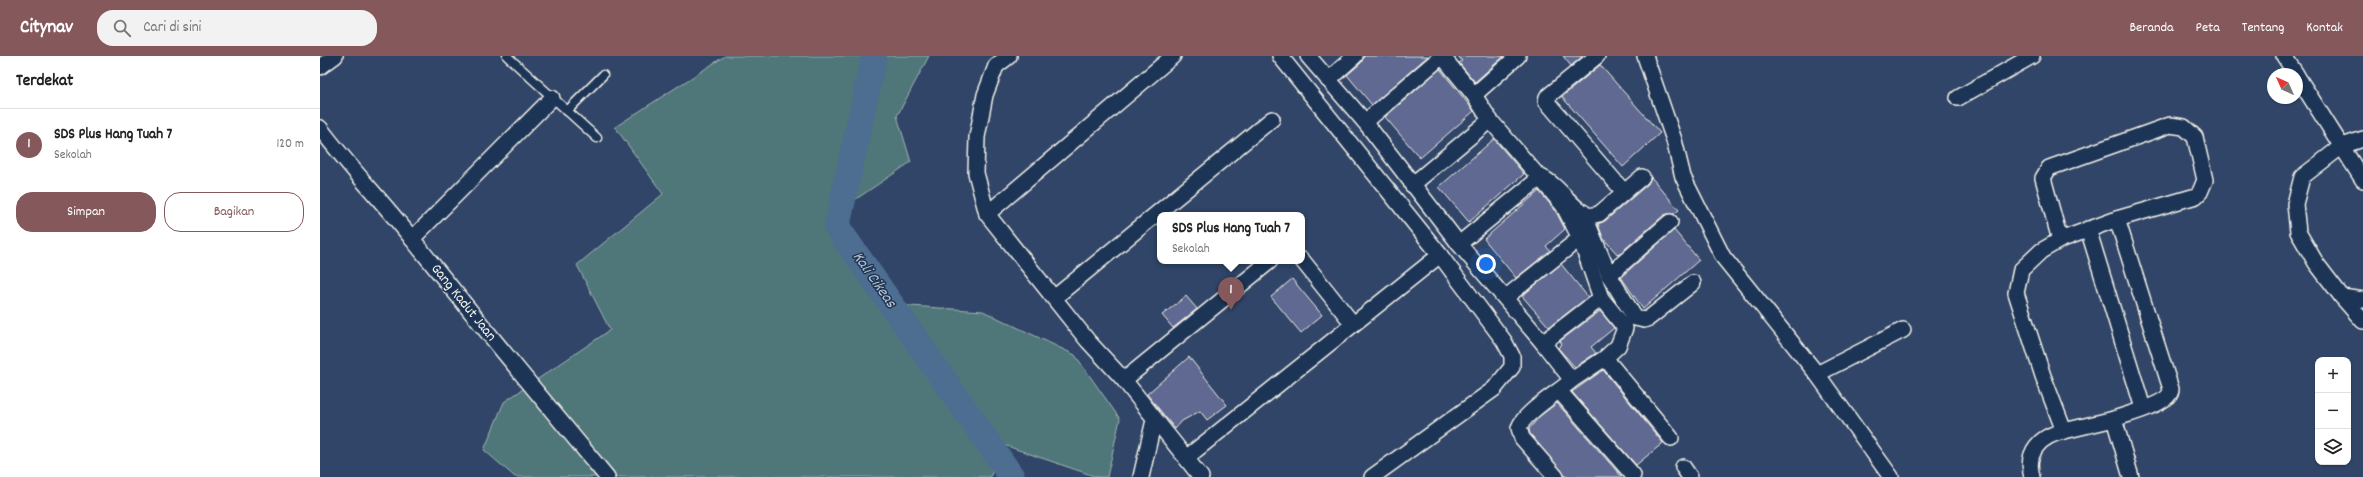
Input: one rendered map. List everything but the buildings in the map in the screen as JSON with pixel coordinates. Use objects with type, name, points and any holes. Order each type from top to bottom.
[{"type":"street","points":[[320,67],[335,56]]},
{"type":"street","points":[[1008,56],[996,66],[985,95],[978,137],[976,173],[987,214],[1088,341],[1124,380],[1154,420],[1201,477]]},
{"type":"street","points":[[987,214],[1173,56]]},
{"type":"street","points":[[1280,56],[1440,255],[1504,342],[1512,356],[1512,367],[1494,389],[1372,477]]},
{"type":"street","points":[[1308,56],[1365,122],[1412,185],[1459,244],[1544,342],[1572,380]]},
{"type":"street","points":[[1328,80],[1355,56]]},
{"type":"street","points":[[1365,122],[1442,56],[1474,95],[1490,120],[1541,177],[1563,205],[1580,238],[1601,298],[1625,328],[1618,346],[1605,358],[1572,380],[1560,392],[1524,418],[1519,428],[1522,438],[1556,477]]},
{"type":"street","points":[[1474,95],[1518,56]]},
{"type":"street","points":[[1597,56],[1547,97],[1546,101],[1624,192]]},
{"type":"street","points":[[1645,56],[1674,140],[1683,177],[1723,257],[1817,374],[1891,477]]},
{"type":"street","points":[[1958,98],[2032,56]]},
{"type":"street","points":[[2285,56],[2292,68]]},
{"type":"street","points":[[2303,86],[2363,180]]},
{"type":"street","points":[[412,239],[552,98]]},
{"type":"street","points":[[1159,212],[1272,119]]},
{"type":"street","points":[[1412,185],[1490,120]]},
{"type":"street","points":[[2060,240],[2043,178],[2049,168],[2170,125],[2184,127],[2195,137],[2205,180],[2200,192],[2189,199],[2117,219],[2060,240],[2041,251],[2021,270],[2016,293],[2043,376],[2064,431]]},
{"type":"street","name":"Gang Kadut Jaan","points":[[320,128],[350,168],[412,239],[463,304],[607,477]]},
{"type":"street","points":[[2363,139],[2342,146],[2302,177],[2295,204],[2298,232],[2316,263],[2342,298],[2363,321]]},
{"type":"street","points":[[1541,177],[1551,182],[1582,212],[1588,215],[1599,214],[1642,177]]},
{"type":"street","points":[[1459,244],[1541,177]]},
{"type":"street","points":[[1582,212],[1609,275],[1631,314],[1635,318],[1644,320],[1693,283]]},
{"type":"street","points":[[1054,298],[1157,213]]},
{"type":"street","points":[[2032,477],[2031,455],[2035,446],[2047,436],[2114,419],[2164,400],[2171,393],[2117,219]]},
{"type":"street","points":[[1609,275],[1670,222]]},
{"type":"street","points":[[2088,229],[2143,408]]},
{"type":"street","points":[[1505,298],[1580,238]]},
{"type":"street","points":[[1186,458],[1440,255]]},
{"type":"street","points":[[1124,380],[1266,264]]},
{"type":"street","points":[[1305,264],[1353,324]]},
{"type":"street","points":[[1544,342],[1601,298]]},
{"type":"street","points":[[2342,298],[2363,300]]},
{"type":"street","points":[[1817,374],[1902,330]]},
{"type":"street","points":[[1605,358],[1671,438]]},
{"type":"street","points":[[1560,392],[1633,476]]},
{"type":"street","points":[[2114,419],[2131,477]]},
{"type":"street","points":[[1141,477],[1154,420]]},
{"type":"lane","points":[[507,56],[597,138]]},
{"type":"lane","points":[[567,111],[603,75]]},
{"type":"green space","points":[[725,56],[929,56],[897,116],[911,162],[828,218],[881,304],[983,311],[1075,355],[1120,419],[1107,477],[1097,477],[998,443],[991,477],[515,477],[484,450],[504,402],[610,330],[577,265],[663,194],[615,127]]},
{"type":"waterway","name":"Kali Cikeas","points":[[874,56],[837,227],[1012,477]]},
{"type":"place","name":"SDS Plus Hang Tuah 7","points":[[1231,310]]}]
